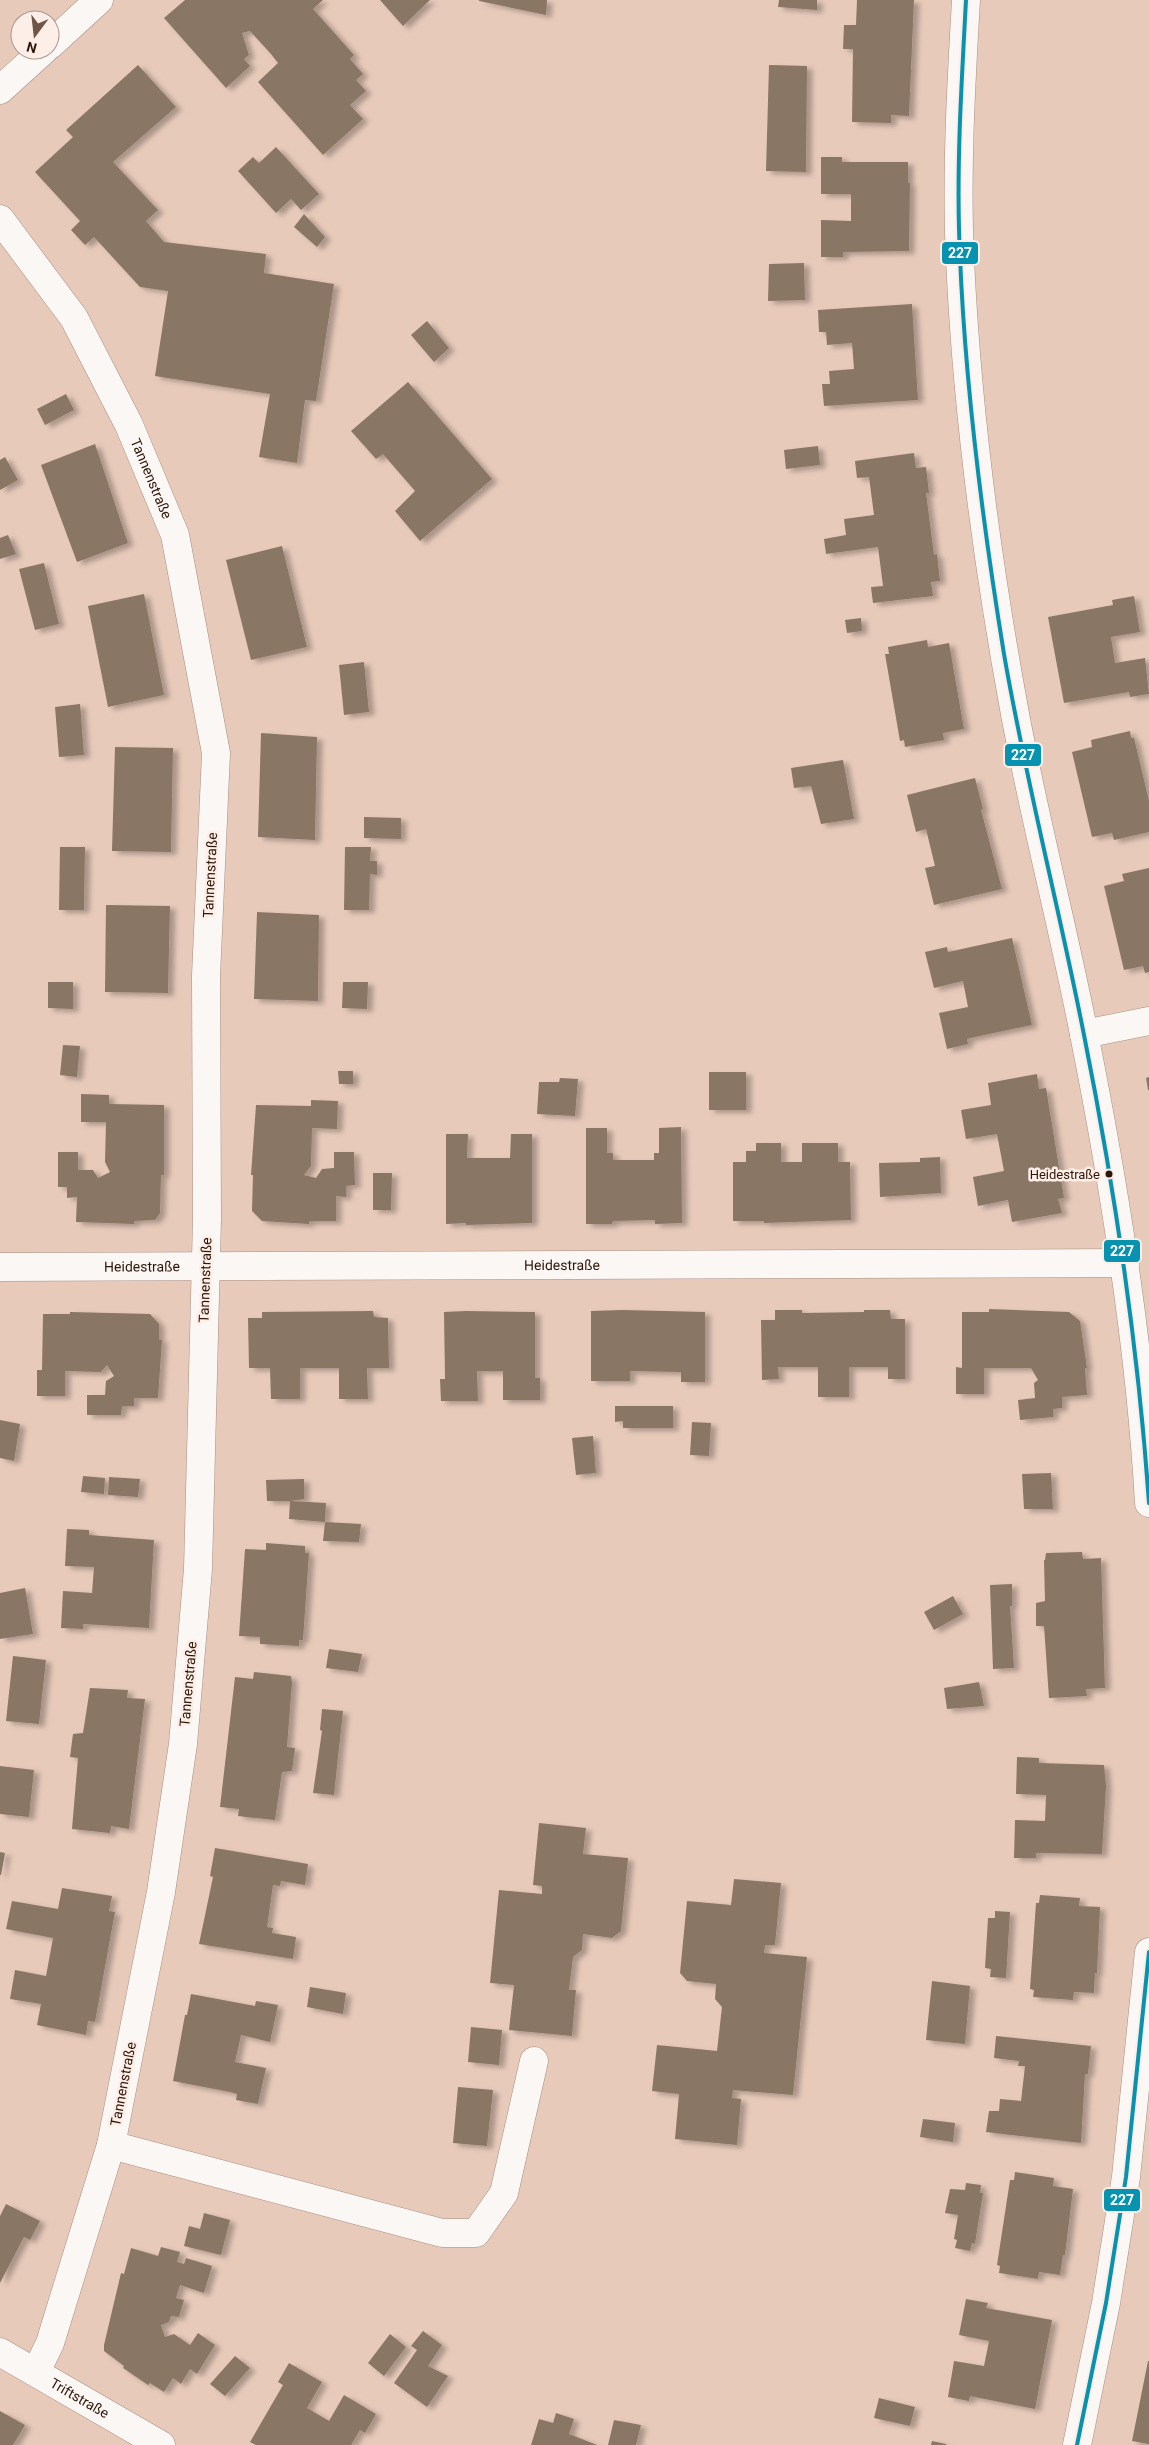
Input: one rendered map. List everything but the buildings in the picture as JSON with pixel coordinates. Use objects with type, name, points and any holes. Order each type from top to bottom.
[{"type":"street","points":[[60,36],[99,0]]},
{"type":"street","points":[[966,0],[961,99],[960,257],[971,416],[986,540],[1015,715],[1084,1034],[1124,1263],[1145,1432],[1149,1503]]},
{"type":"street","points":[[0,90],[33,60]]},
{"type":"street","name":"Tannenstraße","points":[[0,219],[74,318],[129,424],[175,535],[216,753],[206,976],[207,1219],[198,1569],[183,1744],[162,1892],[111,2145],[50,2343],[36,2372]]},
{"type":"street","points":[[1084,1034],[1149,1022]]},
{"type":"street","name":"Heidestraße","points":[[0,1267],[1124,1263]]},
{"type":"street","points":[[1078,2445],[1106,2303],[1126,2177],[1149,1952]]},
{"type":"street","points":[[111,2145],[442,2233],[476,2233],[504,2193],[534,2061]]},
{"type":"street","name":"Triftstraße","points":[[0,2352],[161,2445]]},
{"type":"transit line","name":"227","points":[[966,0],[959,143],[959,229],[964,335],[974,442],[1004,654],[1032,797],[1074,987],[1106,1151],[1132,1326],[1149,1503]]},
{"type":"transit line","name":"227","points":[[1077,2445],[1106,2303],[1126,2177],[1149,1952]]},
{"type":"place","name":"Heidestraße","points":[[1109,1174]]}]
